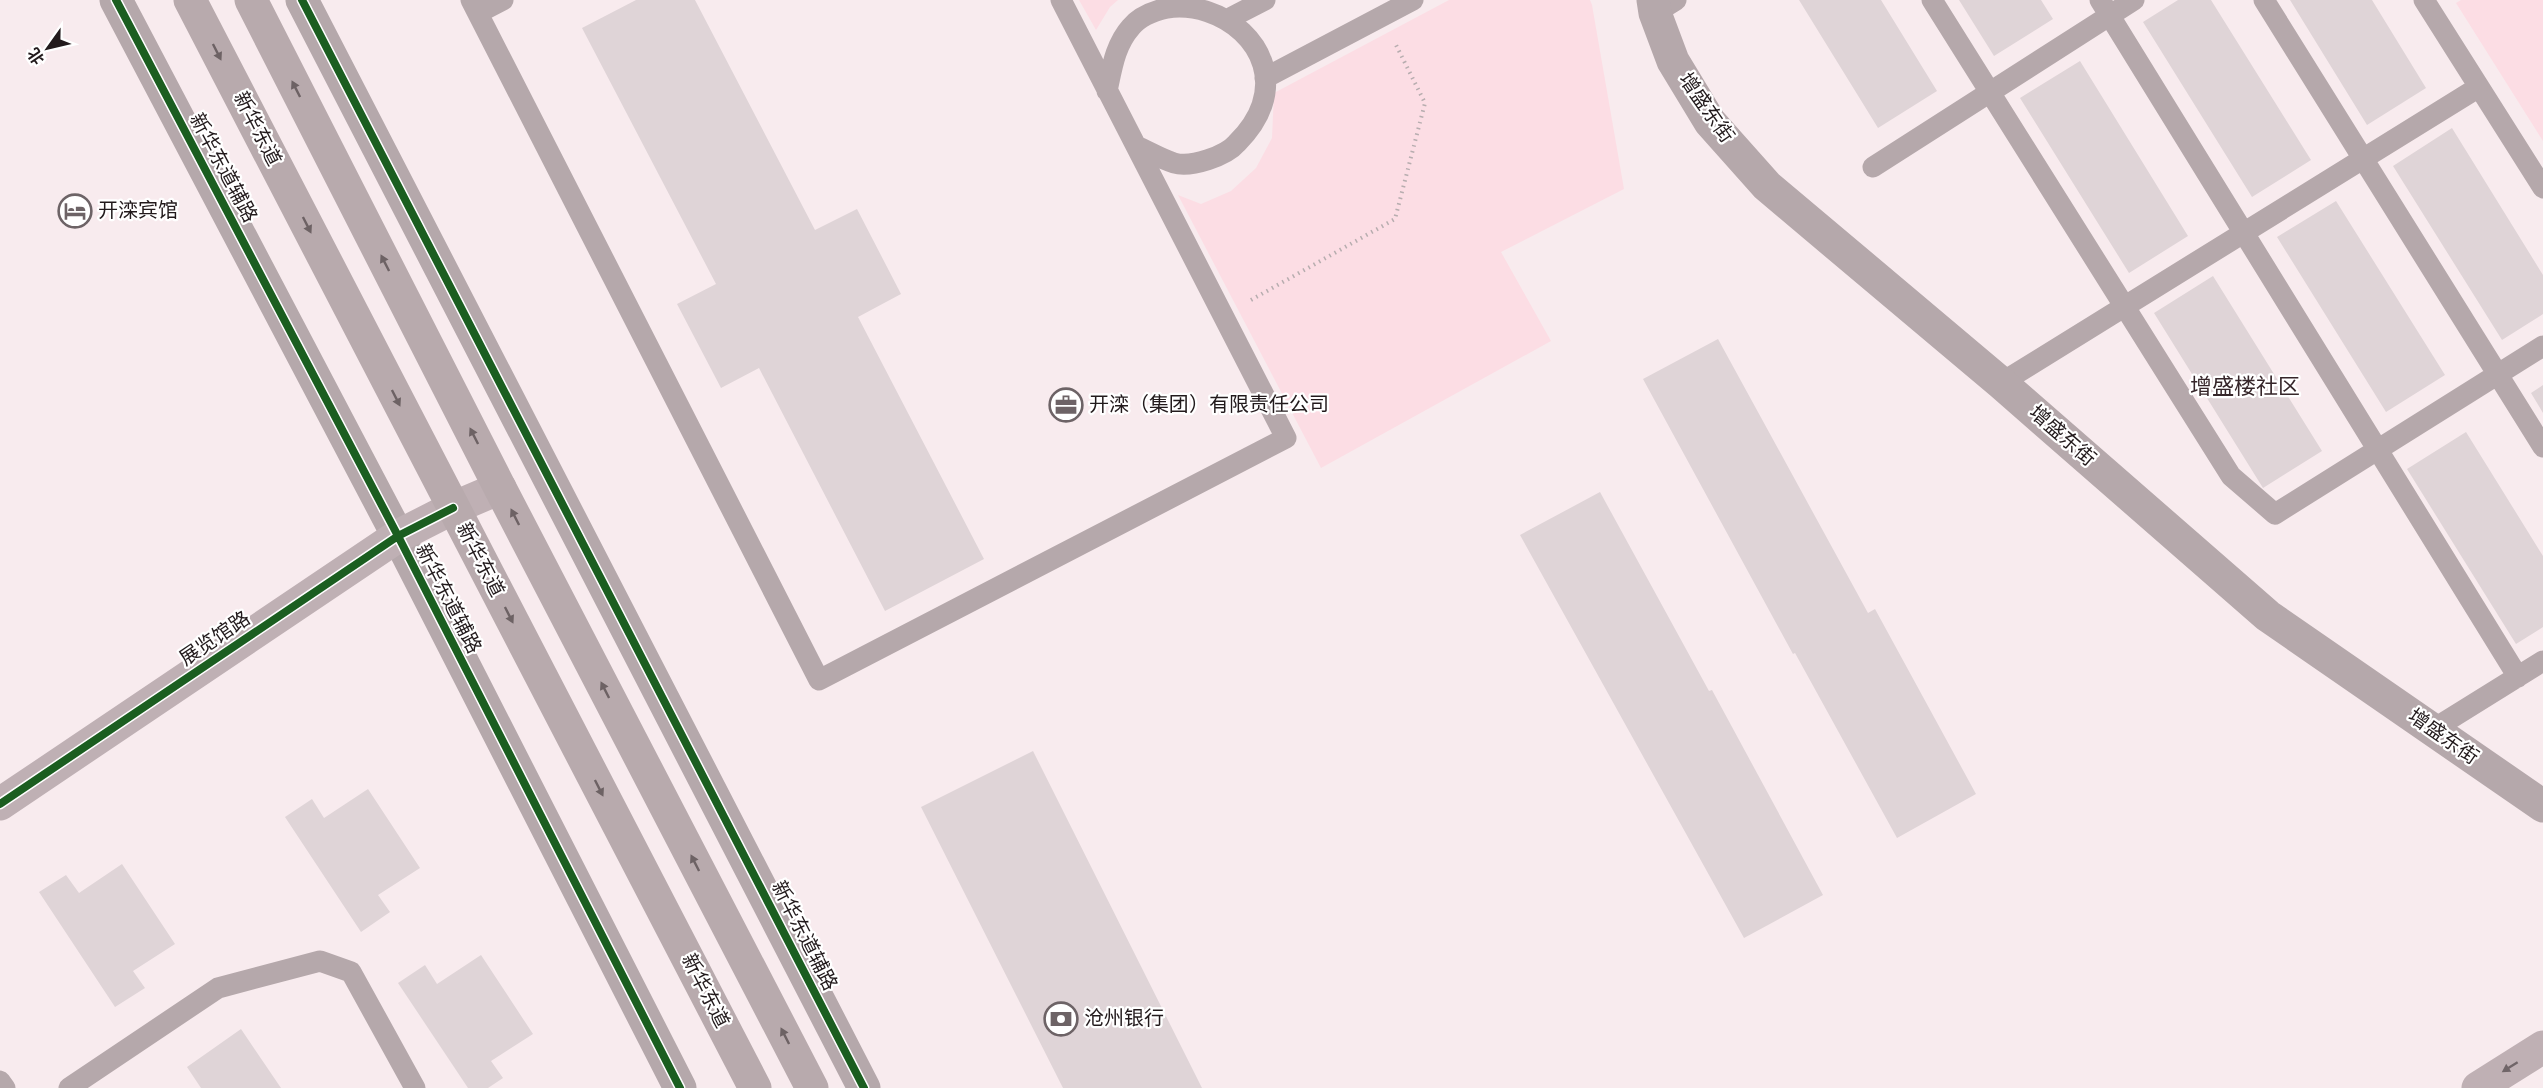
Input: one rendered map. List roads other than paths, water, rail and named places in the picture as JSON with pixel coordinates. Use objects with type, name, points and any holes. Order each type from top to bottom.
[{"type":"main road","name":"新华东道","points":[[190,0],[755,1088]]},
{"type":"main road","points":[[251,0],[500,488],[812,1088]]},
{"type":"street","name":"新华东道辅路","points":[[116,0],[398,536],[680,1088]]},
{"type":"street","name":"新华东道辅路","points":[[302,0],[864,1088]]},
{"type":"street","name":"增盛东街","points":[[1661,4],[1673,61],[1710,122],[1767,186],[2001,383],[2268,616],[2543,806]]},
{"type":"street","points":[[500,488],[542,468]]},
{"type":"street","name":"展览馆路","points":[[0,804],[398,536],[453,508],[500,488]]},
{"type":"street","points":[[2478,1088],[2543,1047]]},
{"type":"lane","points":[[503,0],[474,7],[819,680],[1286,438],[1061,0]]},
{"type":"lane","points":[[1230,18],[1265,0]]},
{"type":"lane","points":[[1264,78],[1413,0]]},
{"type":"lane","points":[[1932,0],[2231,476],[2275,514],[2543,346]]},
{"type":"lane","points":[[1873,167],[1990,92],[2104,8],[2134,0]]},
{"type":"lane","points":[[2264,0],[2543,447]]},
{"type":"lane","points":[[2424,0],[2543,188]]},
{"type":"lane","points":[[1107,91],[1116,50],[1131,26],[1154,11],[1180,4],[1206,7],[1230,18],[1247,34],[1259,54],[1264,78],[1263,104],[1251,128],[1233,148],[1210,160],[1176,164],[1136,146]]},
{"type":"lane","points":[[2104,8],[2518,677]]},
{"type":"lane","points":[[2001,383],[2479,87]]},
{"type":"lane","points":[[2433,730],[2543,661]]},
{"type":"lane","points":[[69,1088],[218,988],[320,961],[351,972],[415,1088]]},
{"type":"lane","points":[[0,1081],[5,1088]]},
{"type":"place","name":"开滦宾馆","points":[[75,211]]},
{"type":"place","name":"开滦（集团）有限责任公司","points":[[1066,405]]},
{"type":"place","name":"沧州银行","points":[[1061,1019]]},
{"type":"district","name":"增盛楼社区","points":[[2245,387]]}]
